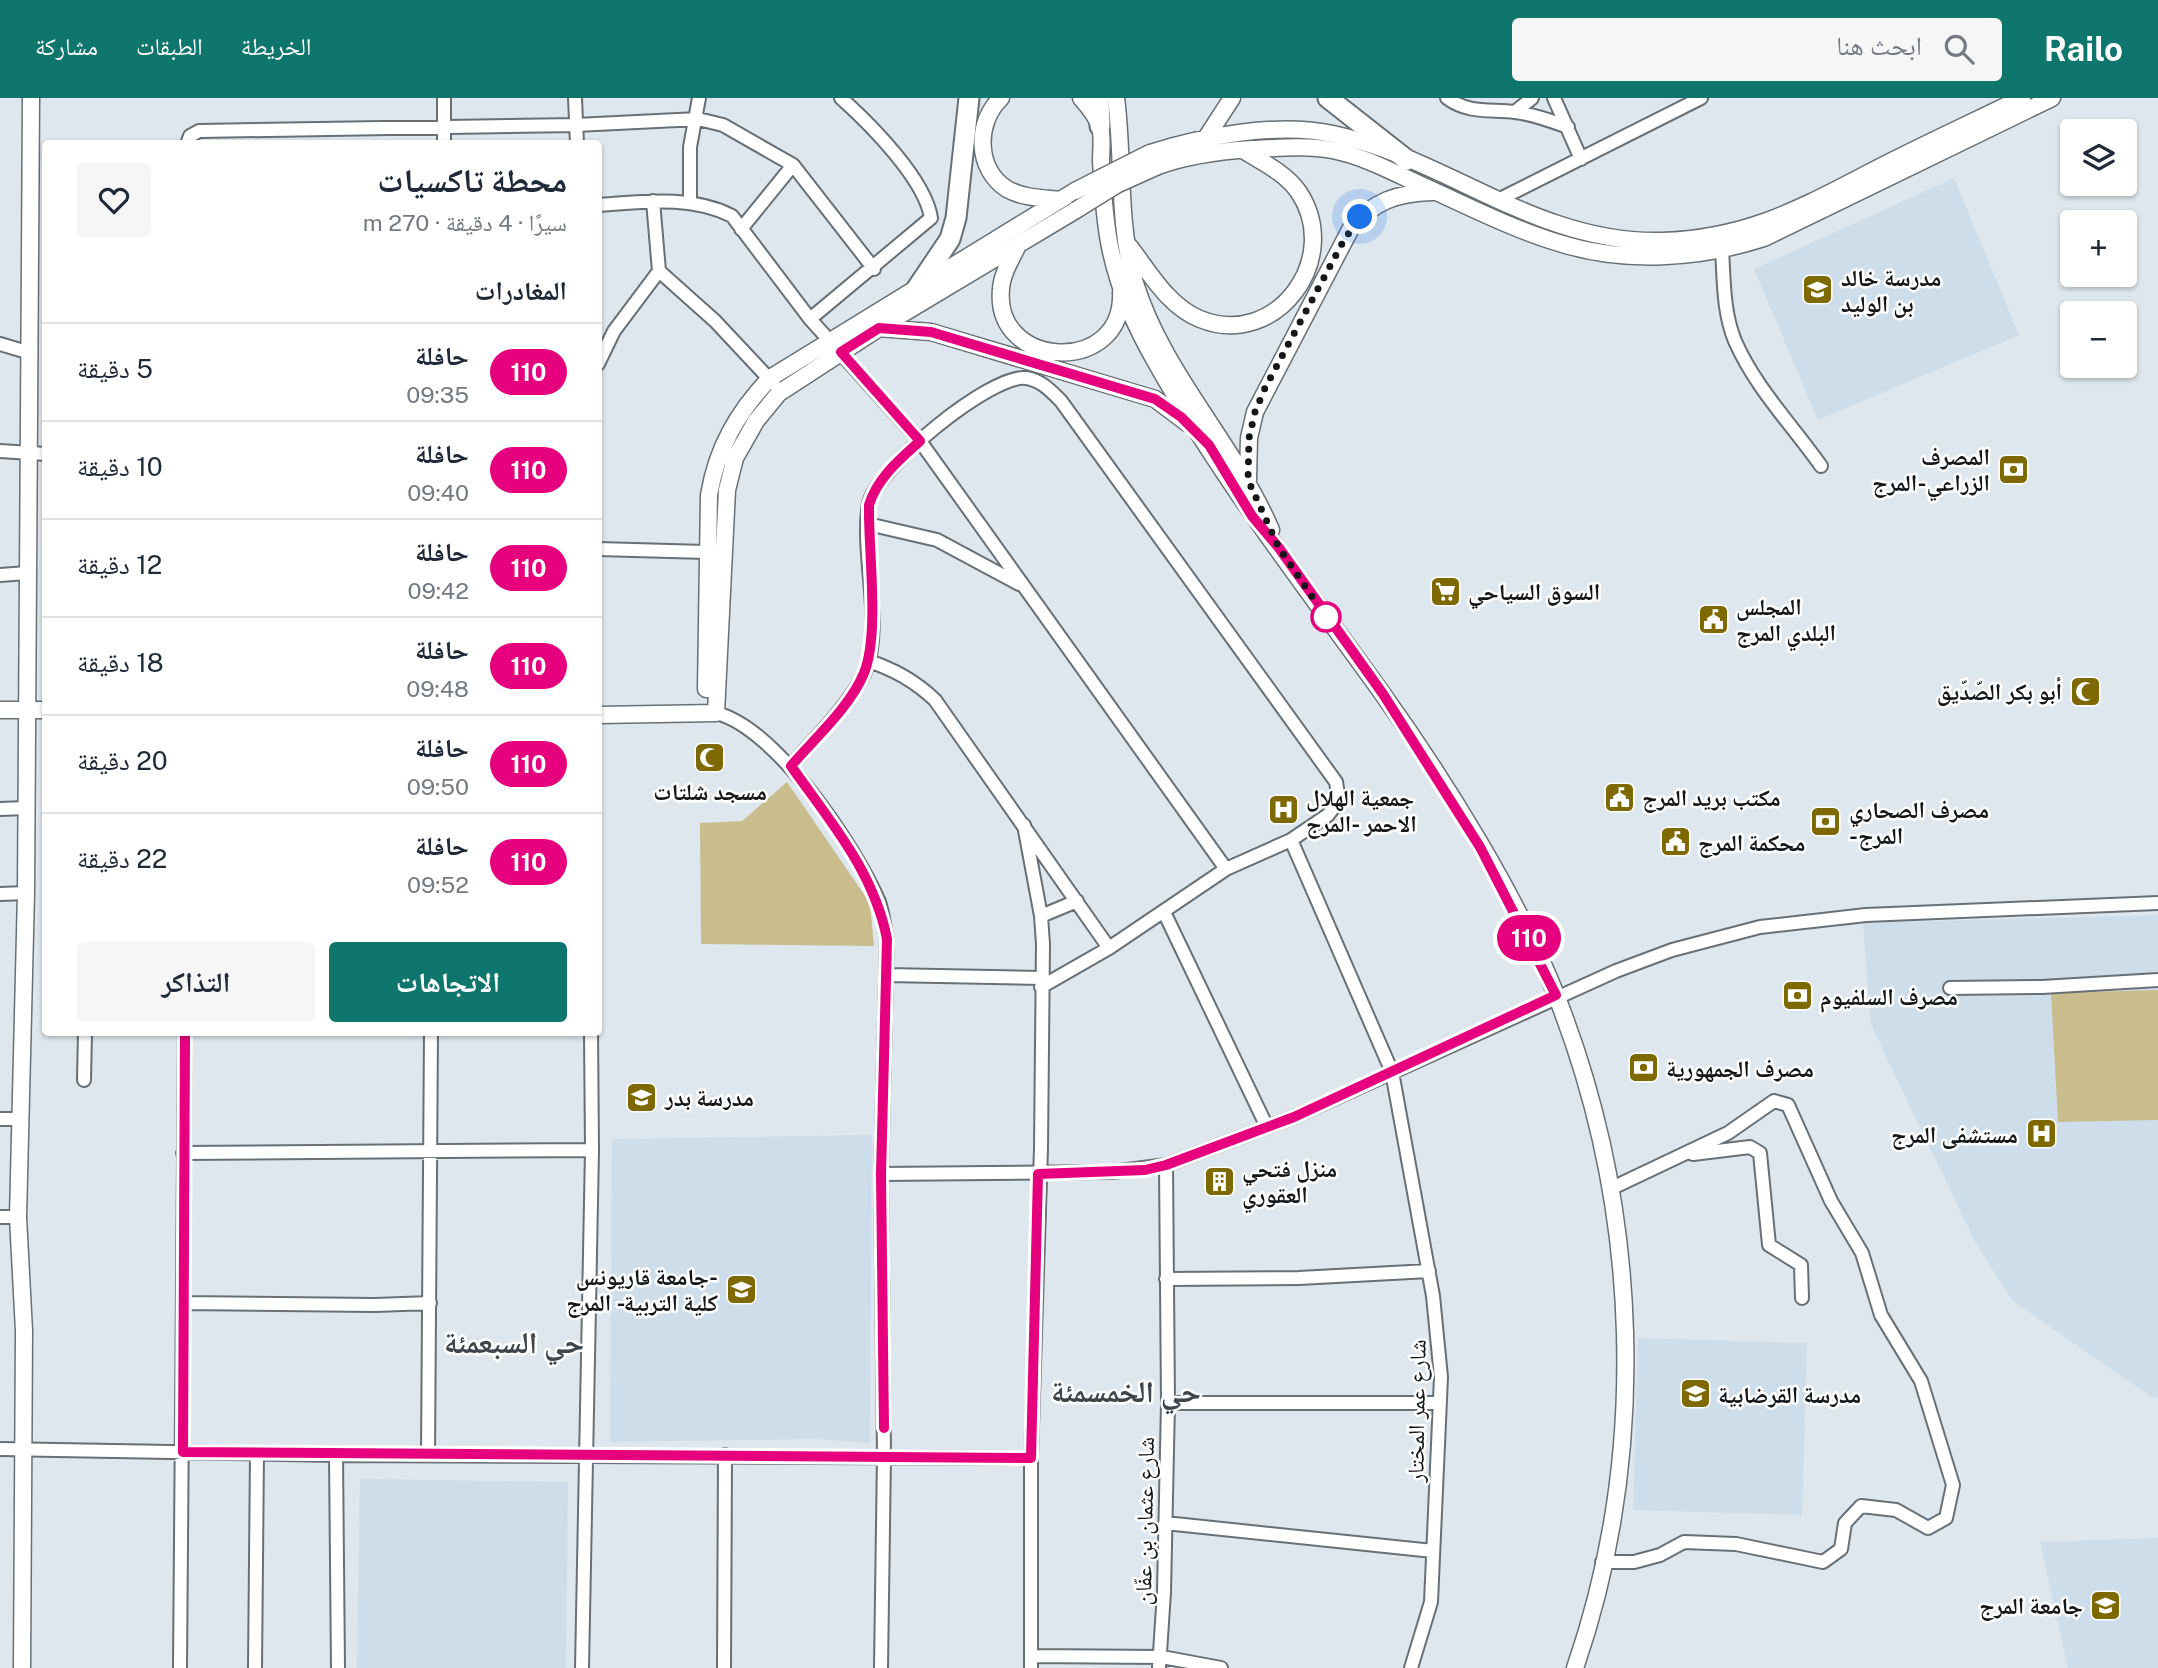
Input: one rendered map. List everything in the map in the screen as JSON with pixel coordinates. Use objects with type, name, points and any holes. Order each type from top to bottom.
[{"type":"highway","points":[[917,288],[944,250],[956,218],[969,98]]},
{"type":"highway","points":[[1099,98],[1100,125]]},
{"type":"highway","points":[[1328,98],[1407,160]]},
{"type":"main road","points":[[22,1668],[24,1331],[18,1217],[26,893],[27,352],[31,98]]},
{"type":"main road","points":[[1000,98],[988,114],[983,128],[984,156],[988,168],[1007,189],[1023,196],[1060,200]]},
{"type":"main road","points":[[1081,98],[1100,125],[1104,212],[1121,290],[1135,326],[1252,516],[1279,548],[1383,694],[1472,832],[1556,995],[1586,1081],[1610,1189],[1620,1265],[1625,1390],[1619,1473],[1602,1562],[1574,1668]]},
{"type":"main road","points":[[1116,98],[1127,243],[1135,282],[1147,315],[1189,392],[1248,480],[1279,548]]},
{"type":"main road","points":[[1206,138],[1232,98]]},
{"type":"main road","points":[[711,714],[727,490],[735,458],[756,421],[779,393],[836,346],[917,288],[1075,191],[1206,138],[1294,130],[1320,132],[1354,140],[1407,160],[1561,227],[1602,237],[1660,241],[1738,232],[1784,217],[2022,98]]},
{"type":"main road","points":[[711,714],[706,552],[714,466],[733,424],[770,378],[879,328],[1154,160],[1291,147],[1332,150],[1360,159],[1546,239],[1588,250],[1642,257],[1722,250],[1785,229],[2052,98]]},
{"type":"main road","points":[[1127,243],[1158,285],[1200,319],[1233,325],[1259,319],[1284,305],[1303,283],[1312,258],[1313,233],[1308,213],[1289,180],[1243,150]]},
{"type":"main road","points":[[1248,480],[1249,438],[1255,412],[1351,228],[1369,209],[1403,194],[1466,187]]},
{"type":"main road","points":[[1019,243],[1001,287],[1002,308],[1020,338],[1035,348],[1067,354],[1083,351],[1097,342],[1117,317],[1121,290]]},
{"type":"main road","points":[[879,328],[931,332],[1155,399],[1181,417],[1209,445]]},
{"type":"main road","points":[[0,710],[42,710]]},
{"type":"main road","points":[[602,715],[711,714]]},
{"type":"street","points":[[444,98],[444,140]]},
{"type":"street","points":[[575,98],[577,140]]},
{"type":"street","points":[[690,203],[691,148],[698,119],[699,98]]},
{"type":"street","points":[[810,319],[874,269],[926,225],[930,218],[929,206],[913,180],[867,121],[841,98]]},
{"type":"street","points":[[1447,98],[1458,106],[1475,111],[1515,111],[1568,127]]},
{"type":"street","points":[[1515,111],[1532,98]]},
{"type":"street","points":[[1554,98],[1581,159]]},
{"type":"street","points":[[1496,201],[1701,98]]},
{"type":"street","points":[[191,140],[199,131],[444,125],[576,125],[698,119],[723,125],[793,165],[874,269]]},
{"type":"street","points":[[741,229],[793,165]]},
{"type":"street","points":[[602,356],[614,331],[659,271],[653,201]]},
{"type":"street","points":[[602,205],[653,201],[690,203],[716,208],[732,216],[810,319],[920,441],[1226,869]]},
{"type":"street","points":[[1722,250],[1726,301],[1735,340],[1768,395],[1821,466]]},
{"type":"street","points":[[659,271],[715,321],[770,378],[779,393]]},
{"type":"street","points":[[0,344],[27,352]]},
{"type":"street","points":[[791,766],[850,696],[868,661],[871,629],[868,524],[873,491],[920,441],[984,393],[1007,380],[1026,378],[1045,385],[1061,401],[1336,782],[1339,793],[1337,806],[1291,841],[1226,869],[1109,948],[1040,982],[886,975]]},
{"type":"street","points":[[0,452],[42,454]]},
{"type":"street","points":[[868,524],[937,540],[1026,589]]},
{"type":"street","points":[[602,550],[706,552]]},
{"type":"street","points":[[0,575],[27,573]]},
{"type":"street","points":[[868,661],[920,685],[935,700],[1109,948]]},
{"type":"street","points":[[711,714],[743,723],[791,766],[848,847],[880,905],[887,939],[881,1174],[884,1456],[881,1668]]},
{"type":"street","points":[[0,809],[26,808]]},
{"type":"street","points":[[1024,825],[1041,916],[1041,1148],[1038,1174],[1031,1458],[1031,1662],[1161,1662],[1221,1668]]},
{"type":"street","name":"شارع عمر المختار","points":[[1291,841],[1392,1072],[1429,1271],[1438,1335],[1440,1403],[1433,1551],[1426,1627],[1411,1668]]},
{"type":"street","points":[[0,894],[26,893]]},
{"type":"street","points":[[1041,916],[1077,901]]},
{"type":"street","points":[[881,1174],[1038,1174],[1123,1171],[1166,1165],[1267,1127],[1556,995],[1672,950],[1760,927],[1866,915],[2158,903]]},
{"type":"street","points":[[1164,912],[1267,1127]]},
{"type":"street","points":[[1950,988],[2158,981]]},
{"type":"street","points":[[84,1080],[85,1036]]},
{"type":"street","points":[[180,1668],[185,1036]]},
{"type":"street","points":[[428,1454],[431,1036]]},
{"type":"street","points":[[583,1668],[592,1150],[591,1036]]},
{"type":"street","points":[[1602,1562],[1634,1562],[1660,1555],[1684,1542],[1736,1544],[1823,1562],[1841,1549],[1845,1523],[1861,1506],[1896,1510],[1928,1528],[1946,1518],[1953,1485],[1922,1381],[1881,1315],[1862,1253],[1831,1201],[1792,1108],[1784,1102],[1774,1101],[1728,1133],[1610,1189]]},
{"type":"street","points":[[0,1119],[19,1119]]},
{"type":"street","points":[[1686,1155],[1750,1147],[1760,1153],[1769,1245],[1801,1265],[1802,1298]]},
{"type":"street","points":[[183,1153],[592,1150]]},
{"type":"street","name":"شارع عثمان بن عفّان","points":[[1161,1662],[1168,1403],[1166,1165]]},
{"type":"street","points":[[0,1217],[18,1217]]},
{"type":"street","points":[[1166,1279],[1299,1278],[1429,1271]]},
{"type":"street","points":[[183,1303],[430,1303]]},
{"type":"street","points":[[1168,1403],[1440,1403]]},
{"type":"street","points":[[0,1449],[336,1455],[1031,1458]]},
{"type":"street","points":[[255,1668],[257,1453]]},
{"type":"street","points":[[336,1455],[338,1668]]},
{"type":"street","points":[[723,1668],[725,1455]]},
{"type":"street","points":[[1165,1522],[1433,1551]]},
{"type":"shaded area","points":[[1954,178],[2019,335],[1818,420],[1754,269]]},
{"type":"shaded area","points":[[787,782],[870,903],[874,946],[701,944],[700,823],[742,821]]},
{"type":"shaded area","name":"مستشفى المرج","points":[[2158,915],[2158,1396],[2153,1398],[2013,1301],[1976,1244],[1871,1025],[1863,923]]},
{"type":"shaded area","points":[[2158,990],[2158,1120],[2058,1122],[2051,993]]},
{"type":"shaded area","name":"جامعة قاريونس- كلية التربية- المرج","points":[[872,1135],[870,1443],[815,1439],[610,1442],[612,1139]]},
{"type":"shaded area","points":[[1638,1338],[1807,1343],[1802,1515],[1633,1510]]},
{"type":"shaded area","points":[[360,1479],[568,1482],[566,1668],[357,1668]]},
{"type":"shaded area","name":"جامعة المرج","points":[[2158,1538],[2158,1668],[2068,1668],[2040,1542]]},
{"type":"bus line","name":"110","points":[[185,1036],[183,1452],[1031,1458],[1038,1174],[1145,1170],[1166,1165],[1294,1117],[1556,995],[1538,954],[1464,819],[1383,694],[1279,548],[1252,516],[1209,445],[1181,417],[1155,399],[931,332],[879,328],[841,352],[920,441],[873,491],[869,505],[871,629],[864,673],[850,696],[791,766],[866,876],[880,905],[887,939],[881,1174],[884,1428]]},
{"type":"place","name":"مدرسة خالد بن الوليد","points":[[1818,290]]},
{"type":"place","name":"المصرف الزراعي-المرج","points":[[2013,469]]},
{"type":"place","name":"السوق السياحي","points":[[1445,591]]},
{"type":"place","name":"المجلس البلدي المرج","points":[[1713,619]]},
{"type":"place","name":"أبو بكر الصّدّيق","points":[[2085,691]]},
{"type":"place","name":"مسجد شلتات","points":[[710,757]]},
{"type":"place","name":"مكتب بريد المرج","points":[[1619,797]]},
{"type":"place","name":"جمعية الهلال الاحمر -المرج","points":[[1283,810]]},
{"type":"place","name":"مصرف الصحاري -المرج","points":[[1826,822]]},
{"type":"place","name":"محكمة المرج","points":[[1675,842]]},
{"type":"place","name":"مصرف السلفيوم","points":[[1797,996]]},
{"type":"place","name":"مصرف الجمهورية","points":[[1643,1068]]},
{"type":"place","name":"مدرسة بدر","points":[[642,1097]]},
{"type":"place","name":"مستشفى المرج","points":[[2041,1134]]},
{"type":"place","name":"منزل فتحي العقوري","points":[[1219,1181]]},
{"type":"place","name":"جامعة قاريونس- كلية التربية- المرج","points":[[741,1289]]},
{"type":"place","name":"مدرسة القرضابية","points":[[1695,1394]]},
{"type":"place","name":"جامعة المرج","points":[[2106,1605]]},
{"type":"district","name":"حي السبعمئة","points":[[514,1342]]},
{"type":"district","name":"حي الخمسمئة","points":[[1126,1391]]},
{"type":"route","points":[[1326,617],[1279,548],[1248,480],[1249,438],[1255,412],[1265,388],[1344,240],[1360,217]]}]
